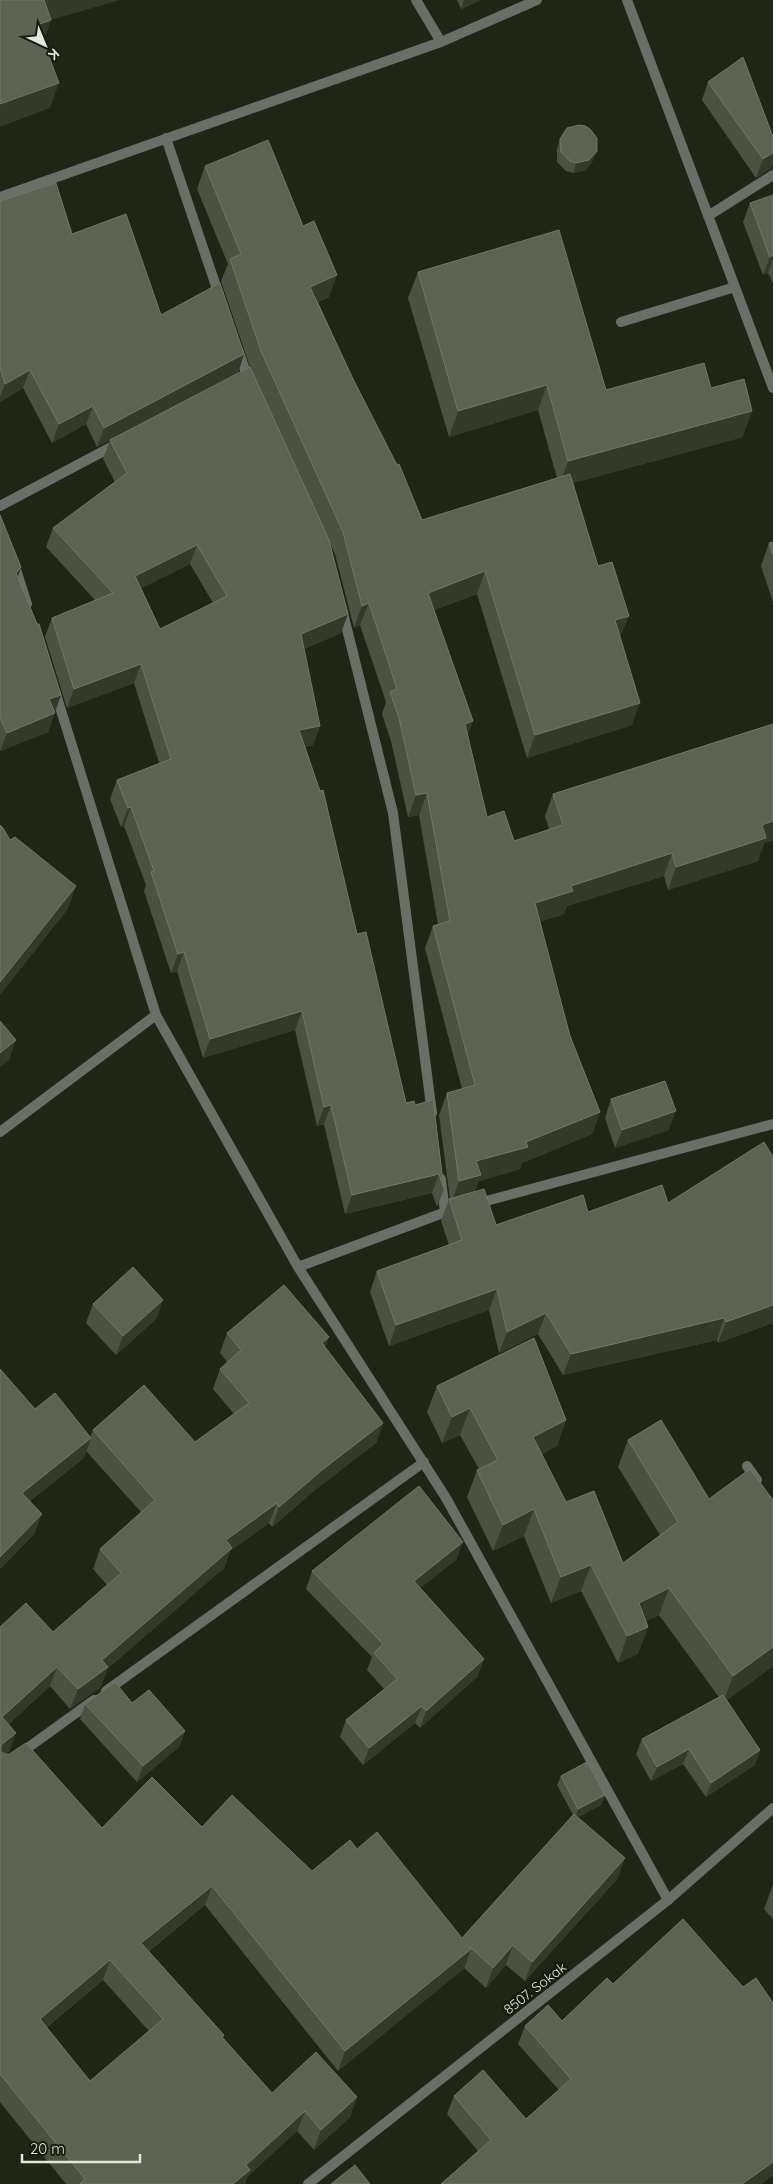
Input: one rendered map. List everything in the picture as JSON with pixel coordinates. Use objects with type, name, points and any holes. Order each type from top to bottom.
[{"type":"street","points":[[416,0],[441,42]]},
{"type":"street","points":[[0,197],[441,42],[537,0]]},
{"type":"street","points":[[627,0],[773,388]]},
{"type":"street","points":[[166,138],[225,312]]},
{"type":"street","points":[[708,216],[773,175]]},
{"type":"street","points":[[621,322],[735,287]]},
{"type":"street","points":[[234,339],[242,378],[255,394]]},
{"type":"street","points":[[0,506],[123,441]]},
{"type":"street","points":[[12,554],[29,610]]},
{"type":"street","points":[[339,595],[393,813],[434,1123]]},
{"type":"street","points":[[50,676],[156,1016],[298,1267],[446,1498],[668,1900]]},
{"type":"street","points":[[0,1132],[156,1016]]},
{"type":"street","points":[[298,1267],[445,1212],[773,1124]]},
{"type":"street","points":[[440,1172],[445,1212]]},
{"type":"street","points":[[0,1768],[424,1462]]},
{"type":"street","points":[[747,1466],[763,1488]]},
{"type":"street","name":"8507. Sokak","points":[[308,2184],[668,1900],[773,1808]]},
{"type":"building","points":[[0,0],[44,0],[51,20],[37,25],[59,83],[0,104]]},
{"type":"building","points":[[743,57],[773,137],[773,153],[763,159],[708,82]]},
{"type":"building","points":[[579,125],[590,129],[597,138],[597,151],[589,160],[576,163],[570,161],[561,152],[560,139],[567,128]]},
{"type":"building","points":[[268,140],[303,226],[314,221],[337,275],[310,287],[353,379],[397,465],[399,464],[422,520],[570,474],[598,566],[612,562],[629,616],[615,620],[640,703],[535,735],[485,571],[428,593],[473,721],[465,724],[487,817],[504,811],[514,841],[563,825],[553,794],[773,724],[773,821],[762,825],[766,838],[676,867],[672,853],[571,886],[573,891],[535,903],[570,1036],[600,1112],[526,1142],[528,1147],[476,1161],[481,1175],[459,1181],[447,1093],[475,1085],[433,926],[450,921],[427,793],[416,795],[399,718],[390,692],[397,689],[369,603],[362,606],[343,532],[261,351],[230,259],[241,254],[205,166]]},
{"type":"building","points":[[56,183],[72,234],[126,214],[161,315],[220,283],[244,354],[104,428],[93,406],[59,424],[30,370],[5,384],[0,368],[0,201]]},
{"type":"building","points":[[773,195],[773,255],[770,257],[750,203]]},
{"type":"building","points":[[559,230],[606,390],[704,363],[711,388],[744,379],[752,411],[568,461],[547,385],[458,411],[418,272]]},
{"type":"building","points":[[250,367],[329,540],[348,614],[301,634],[320,726],[299,730],[320,791],[323,790],[357,934],[366,932],[406,1103],[414,1101],[415,1105],[433,1100],[444,1189],[439,1174],[352,1195],[331,1105],[324,1107],[302,1011],[210,1039],[184,952],[178,954],[151,872],[154,871],[131,807],[128,808],[117,780],[171,759],[141,664],[74,689],[52,618],[113,593],[53,528],[127,473],[110,440]],"holes":[[[197,545],[227,596],[160,629],[135,576]]]},
{"type":"building","points":[[0,515],[21,567],[16,573],[37,624],[39,624],[61,695],[49,699],[55,713],[7,733],[0,717]]},
{"type":"building","points":[[773,542],[773,555],[769,543]]},
{"type":"building","points":[[0,825],[10,840],[15,837],[76,886],[0,982]]},
{"type":"building","points":[[0,1021],[16,1040],[0,1053]]},
{"type":"building","points":[[665,1081],[676,1111],[622,1130],[611,1099]]},
{"type":"building","points":[[764,1142],[773,1157],[773,1305],[726,1322],[724,1318],[571,1354],[546,1313],[507,1332],[497,1289],[396,1325],[377,1271],[462,1240],[449,1199],[484,1189],[496,1225],[583,1195],[588,1212],[662,1185],[668,1203]]},
{"type":"building","points":[[133,1267],[163,1300],[123,1336],[93,1304]]},
{"type":"building","points":[[284,1285],[329,1337],[322,1343],[383,1423],[322,1470],[279,1507],[277,1503],[226,1540],[232,1548],[102,1660],[108,1667],[78,1689],[57,1667],[2,1717],[16,1733],[1,1745],[1,1752],[8,1755],[26,1743],[102,1828],[152,1777],[202,1827],[232,1795],[312,1871],[350,1840],[357,1849],[377,1832],[462,1938],[574,1814],[625,1858],[532,1962],[513,1945],[493,1968],[469,1946],[471,1949],[345,2051],[212,1886],[141,1943],[224,2035],[222,2037],[272,2093],[316,2052],[357,2097],[321,2130],[305,2111],[246,2165],[250,2170],[233,2184],[80,2184],[85,2179],[0,2075],[0,1627],[26,1603],[53,1632],[121,1573],[100,1549],[155,1500],[93,1430],[144,1385],[195,1442],[249,1403],[220,1369],[241,1350],[227,1333]],"holes":[[[110,1960],[163,2019],[90,2081],[40,2019]]]},
{"type":"building","points":[[534,1338],[566,1420],[533,1437],[566,1502],[594,1491],[623,1563],[678,1522],[628,1440],[661,1420],[709,1499],[750,1469],[773,1500],[773,1647],[733,1676],[669,1588],[639,1603],[648,1627],[627,1636],[591,1565],[561,1577],[534,1509],[503,1525],[477,1470],[498,1460],[470,1408],[452,1417],[437,1386]]},
{"type":"building","points":[[0,1369],[35,1409],[55,1393],[91,1438],[22,1493],[42,1514],[0,1557]]},
{"type":"building","points":[[419,1486],[463,1542],[414,1581],[484,1659],[426,1711],[422,1706],[369,1748],[346,1720],[397,1679],[374,1653],[383,1644],[312,1571]]},
{"type":"building","points":[[115,1682],[132,1703],[149,1690],[185,1731],[143,1766],[85,1704]]},
{"type":"building","points":[[723,1695],[760,1750],[711,1783],[689,1749],[657,1767],[642,1739]]},
{"type":"building","points":[[587,1762],[605,1795],[578,1809],[561,1776]]},
{"type":"building","points":[[683,1919],[743,1987],[756,1978],[773,2003],[773,2162],[742,2184],[441,2184],[491,2140],[454,2096],[483,2070],[526,2119],[571,2079],[525,2026],[548,2005],[562,2021],[607,1978],[613,1984]]},
{"type":"building","points":[[355,2165],[370,2184],[331,2184]]}]
